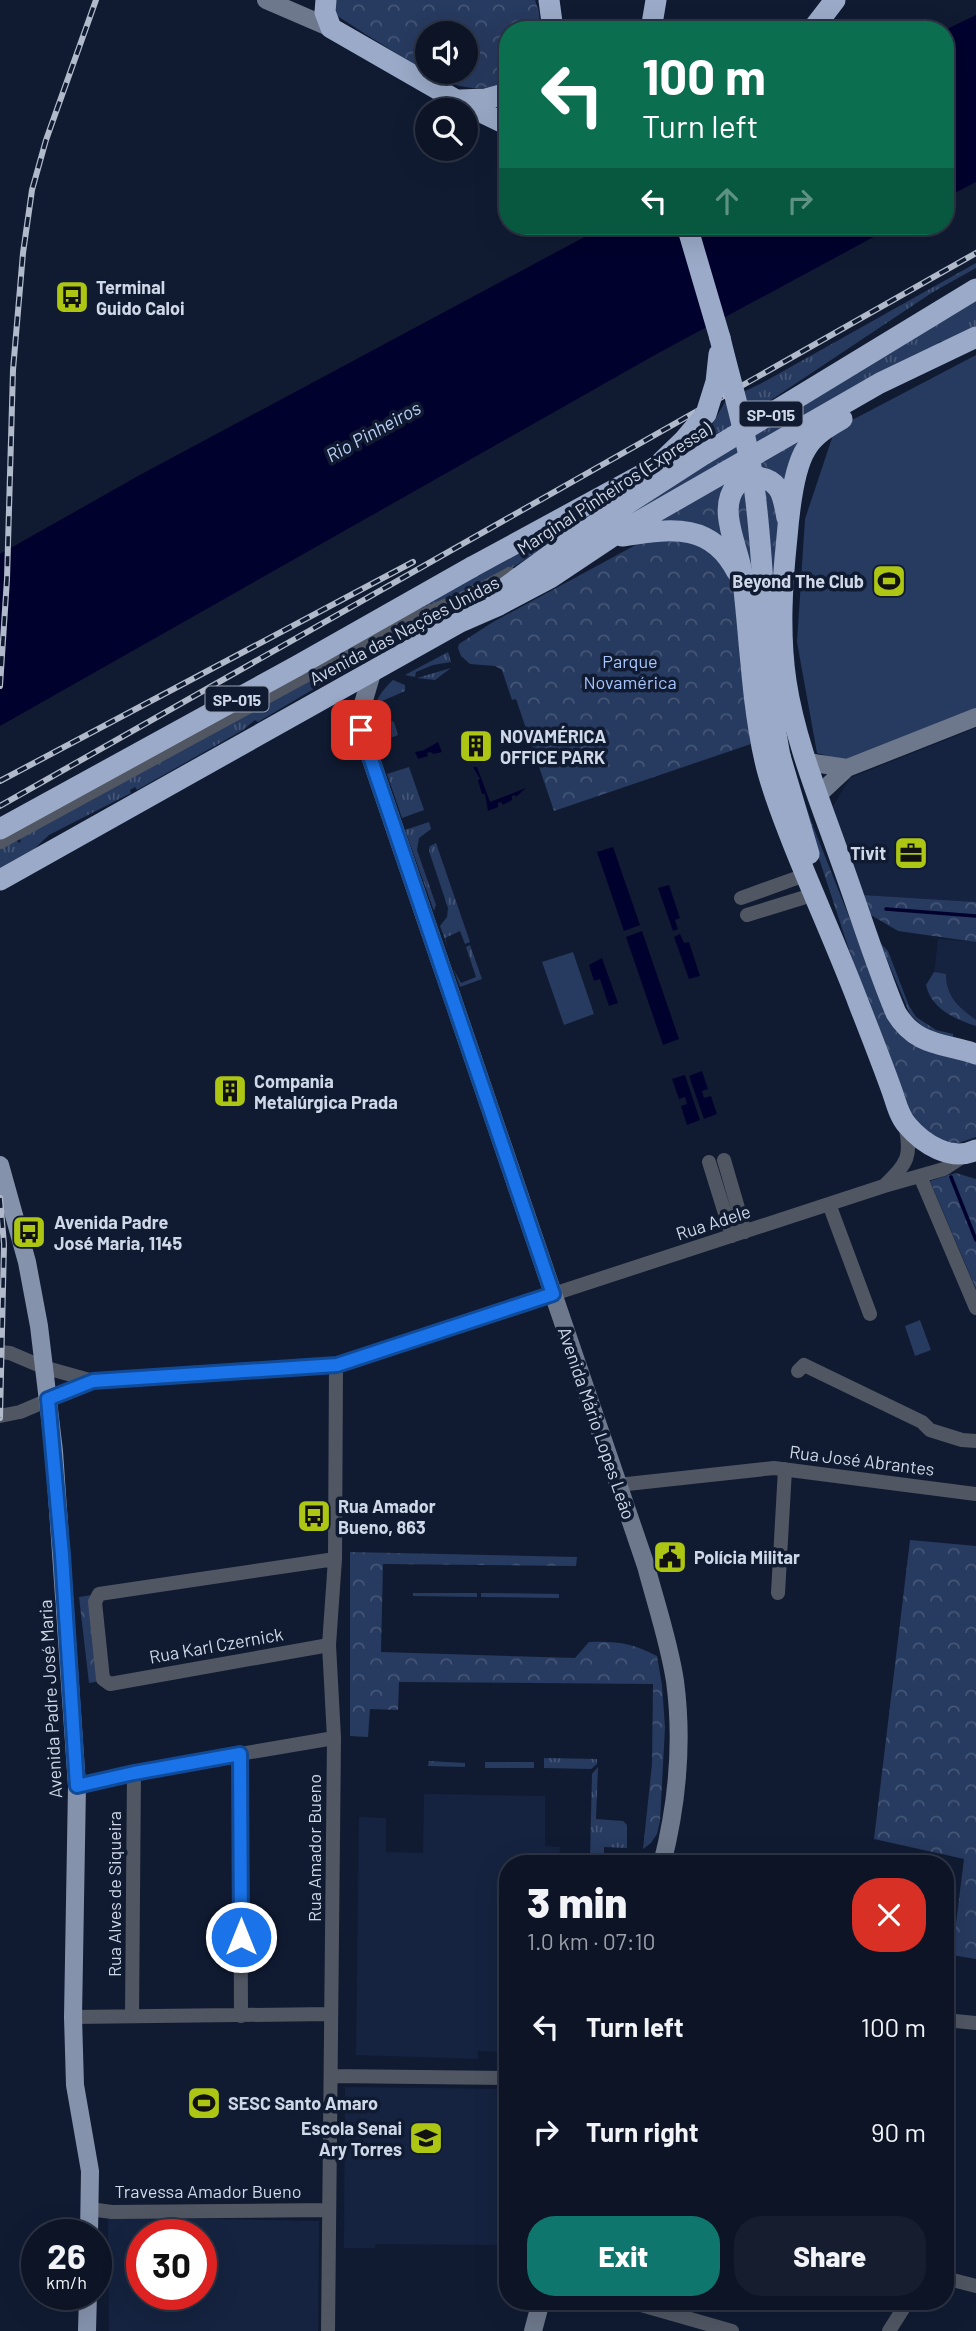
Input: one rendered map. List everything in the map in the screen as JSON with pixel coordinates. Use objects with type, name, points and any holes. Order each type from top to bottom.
[{"type":"highway","points":[[326,0],[325,12],[331,28],[454,98]]},
{"type":"highway","points":[[549,0],[552,21]]},
{"type":"highway","points":[[653,21],[656,0]]},
{"type":"highway","points":[[819,21],[835,0]]},
{"type":"highway","points":[[478,99],[499,95]]},
{"type":"highway","points":[[478,110],[499,120]]},
{"type":"highway","name":"SP-015","points":[[690,235],[720,338]]},
{"type":"highway","name":"Marginal Pinheiros (Expressa)","points":[[460,622],[568,542],[818,384],[976,289]]},
{"type":"highway","points":[[720,338],[753,477],[771,712],[780,756],[802,825],[825,921]]},
{"type":"highway","name":"Avenida das Nações Unidas","points":[[0,828],[656,467],[706,414],[716,382],[720,338]]},
{"type":"highway","points":[[969,340],[830,426],[813,440],[802,458],[788,524],[782,640],[786,681],[807,761],[896,1013],[907,1029],[915,1035],[938,1045],[976,1055]]},
{"type":"highway","name":"Avenida das Nações Unidas","points":[[0,880],[460,622],[550,578],[610,538],[880,383],[969,340]]},
{"type":"highway","points":[[788,524],[778,487],[756,477],[736,486],[728,509],[744,590],[754,707],[765,764],[809,885],[904,1123],[922,1141],[935,1148],[972,1152]]},
{"type":"highway","points":[[610,538],[668,530],[702,536],[722,548],[731,560],[744,590]]},
{"type":"main road","name":"Avenida Padre José Maria","points":[[0,1165],[4,1189],[27,1262],[39,1326],[62,1555],[77,1786],[73,2017],[75,2085],[90,2171],[89,2219]]},
{"type":"main road","points":[[88,2310],[88,2331]]},
{"type":"street","points":[[266,0],[331,28]]},
{"type":"street","points":[[0,842],[397,626],[471,595],[568,542]]},
{"type":"street","name":"Avenida Mário Lopes Leão","points":[[372,673],[362,707],[361,730],[646,1566],[666,1639],[676,1691],[679,1733],[675,1787],[664,1855]]},
{"type":"street","points":[[818,795],[847,768],[976,717]]},
{"type":"street","points":[[807,761],[847,768]]},
{"type":"street","points":[[741,898],[809,885]]},
{"type":"street","points":[[747,915],[809,885]]},
{"type":"street","points":[[884,1186],[904,1166],[908,1158],[909,1144],[904,1123]]},
{"type":"street","name":"Rua Adele","points":[[93,1381],[337,1365],[884,1186],[944,1169],[972,1152]]},
{"type":"street","points":[[716,1161],[739,1234]]},
{"type":"street","points":[[920,1176],[976,1308]]},
{"type":"street","points":[[829,1204],[870,1314]]},
{"type":"street","points":[[0,1352],[93,1381]]},
{"type":"street","name":"Rua Amador Bueno","points":[[328,2331],[334,1738],[329,1645],[335,1559],[337,1365]]},
{"type":"street","points":[[798,1370],[804,1365],[922,1422],[930,1430],[962,1440],[976,1441]]},
{"type":"street","points":[[0,1416],[20,1412],[93,1381]]},
{"type":"street","points":[[778,1593],[785,1469]]},
{"type":"street","name":"Rua José Abrantes","points":[[618,1485],[785,1469],[976,1494]]},
{"type":"street","name":"Rua Karl Czernick","points":[[329,1645],[110,1684],[103,1679],[95,1602],[99,1594],[335,1559]]},
{"type":"street","points":[[77,1786],[134,1773],[334,1738]]},
{"type":"street","points":[[240,1754],[241,2016]]},
{"type":"street","name":"Rua Alves de Siqueira","points":[[132,2016],[134,1773]]},
{"type":"street","points":[[73,2017],[331,2014]]},
{"type":"street","points":[[954,2021],[976,2023]]},
{"type":"street","points":[[331,2076],[499,2078]]},
{"type":"street","name":"Travessa Amador Bueno","points":[[89,2209],[112,2212],[328,2210]]},
{"type":"street","points":[[954,2280],[976,2286]]},
{"type":"street","points":[[533,2331],[539,2310]]},
{"type":"street","points":[[657,2310],[723,2330]]},
{"type":"street","points":[[889,2331],[902,2310]]},
{"type":"shaded area","name":"Tivit","points":[[976,728],[976,902],[862,895],[830,811],[850,778]]},
{"type":"shaded area","points":[[938,939],[976,942],[976,1026],[934,975]]},
{"type":"shaded area","points":[[424,1794],[545,1796],[545,1846],[560,1847],[560,1855],[499,1855],[499,2052],[478,2051],[478,2059],[356,2055],[359,1817],[386,1818],[386,1852],[423,1853]]},
{"type":"shaded area","name":"Escola Senai Ary Torres","points":[[345,2087],[499,2089],[499,2245],[376,2244],[375,2248],[344,2248]]},
{"type":"shaded area","points":[[108,2217],[214,2219],[126,2219],[126,2310],[217,2310],[217,2219],[319,2221],[318,2331],[109,2331],[109,2310],[112,2310],[112,2219]]},
{"type":"green space","points":[[333,0],[535,0],[540,21],[499,21],[499,84],[478,88],[452,84],[478,84],[478,21],[415,21],[415,65],[336,15]]},
{"type":"green space","points":[[976,263],[976,268],[933,292],[693,452],[490,582],[380,625],[679,458],[709,430],[726,400],[760,384]]},
{"type":"green space","points":[[976,297],[976,326],[943,343],[941,341],[586,543],[777,419]]},
{"type":"green space","name":"Beyond The Club","points":[[976,355],[976,710],[849,762],[817,753],[797,642],[805,519],[835,429]]},
{"type":"green space","points":[[805,433],[790,480],[743,475],[729,544],[656,521]]},
{"type":"green space","points":[[764,486],[780,507],[773,577],[789,758],[890,1020],[976,1063],[976,1137],[956,1144],[939,1141],[914,1120],[856,971],[786,758],[765,558],[750,565],[733,501],[735,495]]},
{"type":"green space","name":"Parque Novamérica","points":[[643,541],[697,541],[729,568],[738,598],[740,663],[751,744],[554,811],[516,699],[512,700],[502,670],[495,666],[470,664],[461,656],[459,644],[493,622]]},
{"type":"green space","points":[[425,623],[258,722],[255,720],[243,730],[137,790],[135,787],[130,790],[131,793],[49,835],[33,850],[0,869],[0,844],[13,836],[19,843],[21,841],[16,834],[404,630]]},
{"type":"green space","points":[[448,652],[451,662],[416,672],[415,677],[405,675]]},
{"type":"green space","points":[[451,668],[435,680],[417,678]]},
{"type":"green space","points":[[393,680],[405,685],[405,691],[380,702],[385,717],[373,721],[378,698]]},
{"type":"green space","points":[[390,720],[394,722],[398,735],[377,743],[374,726]]},
{"type":"green space","points":[[409,767],[424,810],[402,818],[387,774]]},
{"type":"green space","points":[[429,822],[431,829],[419,838],[417,850],[436,905],[434,911],[405,830]]},
{"type":"green space","points":[[436,843],[470,942],[465,944],[460,931],[445,938],[448,948],[440,926],[447,917],[448,908],[429,851],[430,846]]},
{"type":"green space","points":[[862,895],[976,902],[976,942],[898,931],[871,915]]},
{"type":"green space","points":[[880,943],[888,951],[909,1006],[916,1017],[936,1030],[953,1034],[953,1037],[925,1029],[910,1014]]},
{"type":"green space","points":[[470,945],[482,979],[460,987],[454,970],[461,983],[476,977],[466,947]]},
{"type":"green space","points":[[573,952],[594,1014],[564,1025],[542,962]]},
{"type":"green space","points":[[934,972],[946,974],[951,995],[959,1006],[976,1020],[976,1026],[945,1012],[933,1001],[926,985]]},
{"type":"green space","points":[[956,1173],[976,1179],[976,1289],[930,1181]]},
{"type":"green space","points":[[920,1320],[931,1350],[915,1356],[905,1326]]},
{"type":"green space","points":[[910,1540],[976,1546],[976,1959],[954,1955],[964,1859],[874,1839]]},
{"type":"green space","points":[[350,1552],[577,1557],[576,1566],[383,1564],[381,1652],[575,1658],[589,1642],[599,1642],[632,1646],[657,1656],[665,1728],[660,1821],[657,1834],[651,1843],[643,1849],[652,1764],[653,1684],[399,1682],[398,1710],[370,1709],[368,1737],[350,1736]]},
{"type":"green space","points":[[413,1593],[477,1593],[477,1597],[413,1596]]},
{"type":"green space","points":[[481,1593],[559,1594],[559,1598],[481,1597]]},
{"type":"green space","points":[[92,1595],[102,1681],[89,1683],[79,1597]]},
{"type":"green space","points":[[544,1758],[597,1759],[597,1764],[591,1769],[544,1768]]},
{"type":"green space","points":[[429,1761],[465,1763],[465,1767],[428,1766]]},
{"type":"green space","points":[[485,1762],[534,1762],[534,1768],[485,1768]]},
{"type":"green space","points":[[598,1767],[596,1819],[623,1821],[627,1825],[627,1848],[604,1847],[604,1855],[590,1855],[592,1774]]},
{"type":"water","points":[[976,15],[976,182],[954,193],[954,26]]},
{"type":"water","name":"Rio Pinheiros","points":[[588,235],[877,235],[653,356],[0,726],[0,554],[138,476]]},
{"type":"water","points":[[438,742],[442,752],[427,753],[428,756],[418,759],[415,752]]},
{"type":"water","points":[[473,767],[477,767],[490,802],[526,788],[516,797],[512,796],[512,800],[503,805],[498,803],[498,807],[488,811],[485,794],[482,794],[478,780],[480,779]]},
{"type":"water","points":[[613,847],[640,925],[624,931],[597,852]]},
{"type":"water","points":[[669,885],[680,918],[675,920],[678,929],[673,931],[658,888]]},
{"type":"water","points":[[642,931],[679,1039],[663,1045],[626,937]]},
{"type":"water","points":[[680,934],[684,943],[689,942],[700,976],[689,979],[674,937]]},
{"type":"water","points":[[602,958],[618,1003],[609,1006],[600,979],[594,981],[589,965]]},
{"type":"water","points":[[702,1071],[708,1089],[702,1091],[704,1098],[711,1096],[717,1114],[704,1119],[689,1076]]},
{"type":"water","points":[[685,1075],[700,1120],[687,1125],[681,1106],[687,1104],[685,1097],[679,1099],[672,1079]]},
{"type":"waterway","points":[[886,909],[976,916]]},
{"type":"waterway","points":[[951,1177],[976,1240]]},
{"type":"railway","points":[[0,686],[7,579],[13,370],[23,253],[32,190],[46,140],[96,0]]},
{"type":"railway","points":[[0,806],[976,253]]},
{"type":"railway","points":[[0,781],[413,562]]},
{"type":"railway","points":[[0,1198],[4,1244],[0,1418]]},
{"type":"place","name":"Terminal Guido Caloi","points":[[72,297]]},
{"type":"place","name":"Beyond The Club","points":[[889,581]]},
{"type":"place","name":"NOVAMÉRICA OFFICE PARK","points":[[476,746]]},
{"type":"place","name":"Tivit","points":[[911,853]]},
{"type":"place","name":"Compania Metalúrgica Prada","points":[[230,1091]]},
{"type":"place","name":"Avenida Padre José Maria, 1145","points":[[29,1232]]},
{"type":"place","name":"Rua Amador Bueno, 863","points":[[314,1516]]},
{"type":"place","name":"Polícia Militar","points":[[670,1557]]},
{"type":"place","name":"SESC Santo Amaro","points":[[204,2103]]},
{"type":"place","name":"Escola Senai Ary Torres","points":[[426,2138]]},
{"type":"route","points":[[241,1937],[240,1754],[77,1786],[62,1555],[48,1399],[93,1381],[337,1365],[553,1294],[361,730]]}]
